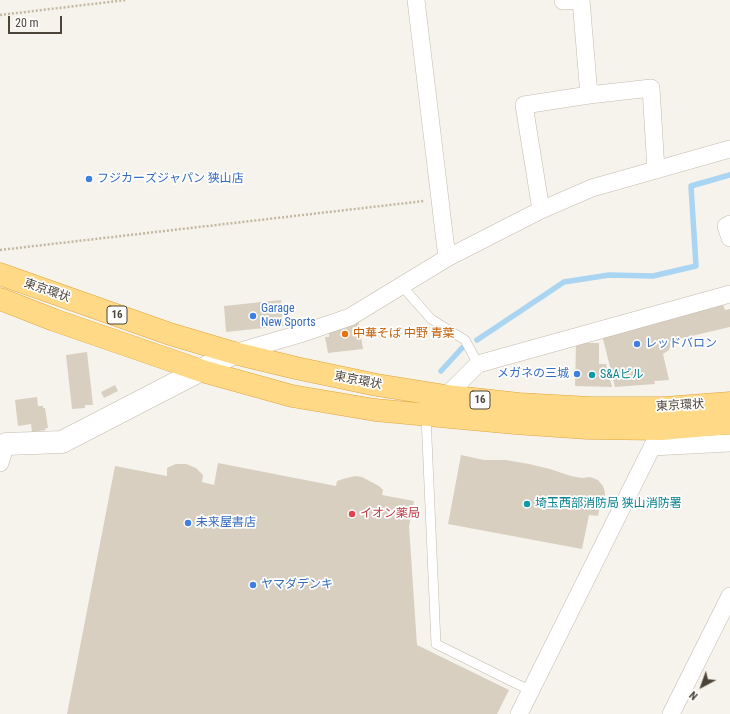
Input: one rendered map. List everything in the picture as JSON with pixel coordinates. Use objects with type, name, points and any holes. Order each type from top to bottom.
[{"type":"highway","name":"東京環状","points":[[0,274],[170,334],[234,354],[296,368],[446,396],[519,404],[591,408],[665,408],[730,403]]},
{"type":"highway","name":"東京環状","points":[[0,299],[54,320],[202,371],[292,396],[375,410],[426,416],[588,428],[656,438],[730,423]]},
{"type":"street","points":[[416,0],[447,258]]},
{"type":"street","points":[[563,2],[581,0],[589,95]]},
{"type":"street","points":[[542,210],[524,105],[589,95],[651,88],[656,170]]},
{"type":"street","points":[[2,450],[62,442],[234,354],[350,317],[447,258],[542,210],[592,188],[730,149]]},
{"type":"street","points":[[730,224],[726,226],[730,238]]},
{"type":"street","points":[[446,396],[478,364],[730,294]]},
{"type":"street","points":[[520,714],[656,438],[730,443]]},
{"type":"street","points":[[671,714],[730,596]]},
{"type":"lane","points":[[402,285],[431,319],[465,340],[478,364]]},
{"type":"lane","points":[[426,416],[436,644],[531,691]]},
{"type":"path","points":[[0,15],[126,0]]},
{"type":"path","points":[[0,250],[440,200]]},
{"type":"building","name":"Garage New Sports","points":[[281,300],[283,326],[226,332],[224,306]]},
{"type":"building","name":"レッドバロン","points":[[723,304],[725,310],[730,309],[730,327],[670,341],[669,350],[663,354],[669,380],[654,381],[655,384],[615,387],[602,335]]},
{"type":"building","name":"中華そば 中野 青葉","points":[[358,318],[363,349],[328,353],[325,337],[329,337],[329,332]]},
{"type":"building","name":"S&Aビル","points":[[576,343],[599,343],[599,364],[606,364],[612,387],[575,386]]},
{"type":"building","points":[[87,352],[93,405],[85,405],[85,408],[72,409],[66,355]]},
{"type":"building","points":[[115,385],[118,391],[104,398],[101,392]]},
{"type":"building","points":[[37,397],[38,406],[43,406],[43,408],[45,408],[48,428],[45,428],[46,430],[32,432],[31,424],[18,426],[15,400]]},
{"type":"building","name":"埼玉西部消防局 狭山消防署","points":[[461,455],[484,460],[506,460],[529,464],[571,476],[582,478],[590,477],[598,480],[603,486],[605,497],[600,505],[598,516],[589,515],[582,549],[448,524]]},
{"type":"building","name":"ヤマダデンキ","points":[[218,463],[336,486],[337,481],[355,476],[362,477],[379,486],[383,490],[382,495],[414,501],[409,526],[417,645],[509,690],[497,714],[67,714],[115,466],[167,476],[167,468],[176,464],[186,464],[196,468],[203,475],[202,482],[214,485]]},
{"type":"waterway","points":[[477,340],[564,282],[609,275],[653,276],[696,266],[691,186],[730,175]]},
{"type":"waterway","points":[[441,371],[462,348]]},
{"type":"place","name":"フジカーズジャパン 狭山店","points":[[89,179]]},
{"type":"place","name":"Garage New Sports","points":[[253,316]]},
{"type":"place","name":"中華そば 中野 青葉","points":[[345,334]]},
{"type":"place","name":"レッドバロン","points":[[637,344]]},
{"type":"place","name":"メガネの三城","points":[[577,374]]},
{"type":"place","name":"S&Aビル","points":[[592,375]]},
{"type":"place","name":"埼玉西部消防局 狭山消防署","points":[[527,504]]},
{"type":"place","name":"イオン薬局","points":[[352,514]]},
{"type":"place","name":"未来屋書店","points":[[188,523]]},
{"type":"place","name":"ヤマダデンキ","points":[[253,585]]}]
